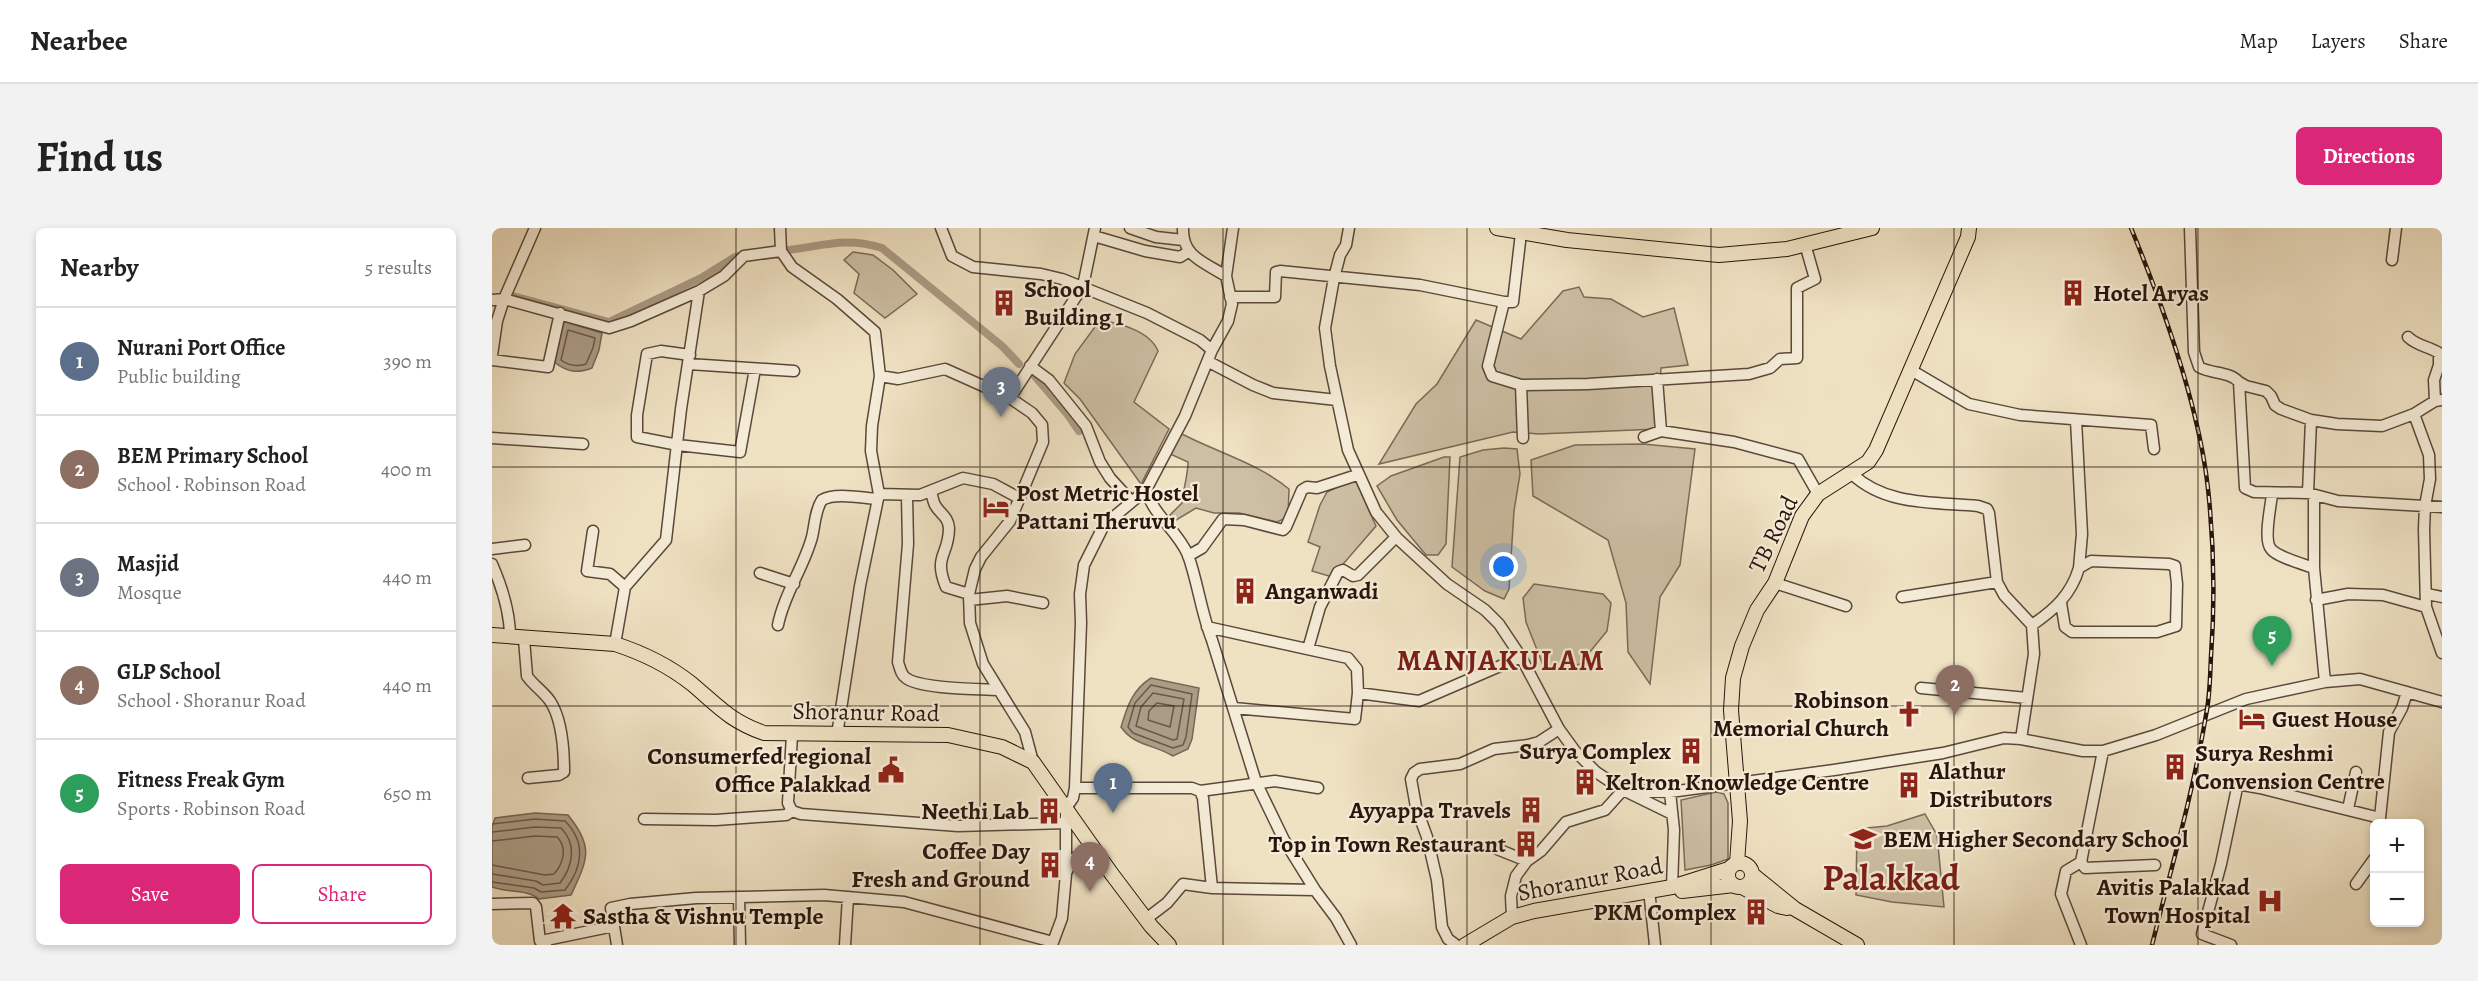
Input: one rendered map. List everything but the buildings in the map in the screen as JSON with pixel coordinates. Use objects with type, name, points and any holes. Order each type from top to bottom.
[{"type":"main road","points":[[1497,228],[1613,245],[1719,255],[1787,249],[1872,228]]},
{"type":"main road","name":"TB Road","points":[[1742,868],[1738,783],[1731,710],[1732,678],[1757,610],[1775,583],[1802,516],[1818,494],[1852,474],[1873,455],[1968,237],[1969,228]]},
{"type":"main road","name":"Shoranur Road","points":[[492,635],[615,644],[658,661],[690,683],[741,724],[764,733],[948,735],[1002,747],[1033,762],[1092,847],[1146,919],[1169,945]]},
{"type":"main road","points":[[1738,886],[1749,884],[1742,868]]},
{"type":"main road","points":[[1742,868],[1728,877],[1738,886],[1778,906],[1795,909]]},
{"type":"main road","points":[[1742,868],[1795,909],[1857,945]]},
{"type":"main road","name":"Shoranur Road","points":[[1467,945],[1513,923],[1535,916],[1649,893],[1742,868]]},
{"type":"main road","name":"Shoranur Road","points":[[1467,945],[1512,917],[1534,911],[1649,893],[1738,886]]},
{"type":"street","points":[[492,355],[497,321],[504,298],[535,228]]},
{"type":"street","points":[[780,228],[781,251],[792,267],[837,298],[875,332],[880,376],[872,426],[871,451],[878,496],[860,585],[837,735]]},
{"type":"street","points":[[941,228],[952,256],[973,267],[1041,274],[1083,286],[1089,291],[1147,313],[1200,340],[1212,350]]},
{"type":"street","points":[[1130,228],[1163,238],[1183,240]]},
{"type":"street","points":[[1183,228],[1183,240],[1188,252],[1226,276]]},
{"type":"street","points":[[492,904],[533,903],[540,941],[546,943],[615,936],[611,908],[630,904],[696,898],[804,895],[904,902],[1052,944],[1062,918],[1066,874],[1066,808],[1073,798],[1075,788],[1080,594],[1084,565],[1104,525],[1146,490],[1175,437],[1209,362],[1212,350],[1228,321],[1232,304],[1226,276],[1233,228]]},
{"type":"street","points":[[1349,228],[1346,245],[1340,255],[1334,278],[1325,328],[1348,450],[1357,475],[1376,512],[1396,537],[1447,584],[1485,610],[1499,624],[1521,657],[1559,729],[1575,751],[1596,771],[1623,790],[1672,814]]},
{"type":"street","points":[[2190,228],[2193,334],[2199,367],[2235,377],[2246,386],[2266,391],[2277,407],[2311,420],[2337,424],[2382,426],[2414,414],[2439,400],[2434,380],[2439,365],[2439,353],[2428,346],[2416,345],[2408,338]]},
{"type":"street","points":[[2392,260],[2396,228]]},
{"type":"street","points":[[1010,398],[1083,286],[1095,232],[1166,255],[1180,257],[1188,252]]},
{"type":"street","points":[[1230,297],[1275,297],[1276,272],[1281,270],[1334,278],[1420,285],[1513,302],[1521,233]]},
{"type":"street","points":[[1504,302],[1488,366],[1492,376],[1521,385],[1588,384],[1749,374],[1770,368],[1780,359],[1797,358],[1797,288],[1815,279],[1805,244]]},
{"type":"street","points":[[492,300],[504,298],[609,328],[632,321],[699,291],[724,276],[744,256],[781,251]]},
{"type":"street","points":[[615,644],[625,587],[666,540],[699,291]]},
{"type":"street","points":[[492,360],[548,367],[560,313]]},
{"type":"street","points":[[755,369],[740,452],[678,445],[637,437],[639,392],[647,354],[661,351],[690,359],[755,369],[794,371]]},
{"type":"street","points":[[1209,362],[1274,393],[1337,400]]},
{"type":"street","points":[[1030,366],[1049,380],[1086,426],[1100,462],[1110,478],[1131,501]]},
{"type":"street","points":[[880,376],[898,378],[945,369],[1010,398],[1032,413],[1042,425],[1043,442],[1010,522],[981,557],[975,569],[969,597],[970,623],[983,664],[1025,732],[1033,762]]},
{"type":"street","points":[[1911,370],[1969,404],[2020,416],[2151,425],[2154,449]]},
{"type":"street","points":[[1657,379],[1661,431]]},
{"type":"street","points":[[2239,382],[2245,488],[2254,492],[2272,494],[2311,494],[2338,501],[2442,507]]},
{"type":"street","points":[[1521,385],[1523,438]]},
{"type":"street","points":[[2414,414],[2429,455],[2430,480],[2425,506],[2426,607],[2442,653]]},
{"type":"street","points":[[2032,625],[2061,603],[2074,584],[2079,568],[2082,534],[2076,420]]},
{"type":"street","points":[[2311,420],[2314,568],[2325,682]]},
{"type":"street","points":[[1644,437],[1661,431],[1734,442],[1798,459],[1818,494]]},
{"type":"street","points":[[492,438],[583,444]]},
{"type":"street","points":[[1852,474],[1870,488],[1899,499],[1978,506],[1987,509],[1997,582],[2004,595],[2032,625],[2034,654],[2021,738]]},
{"type":"street","points":[[1188,556],[1202,548],[1223,519],[1233,518],[1283,530],[1302,490],[1307,487],[1317,488],[1357,475]]},
{"type":"street","points":[[778,625],[781,611],[812,538],[819,504],[822,500],[834,496],[907,496],[931,491],[963,478],[993,484],[1019,498]]},
{"type":"street","points":[[1146,490],[1155,509],[1182,543],[1188,556],[1207,627],[1256,782],[1284,840],[1315,890],[1336,918],[1351,945]]},
{"type":"street","points":[[931,491],[935,504],[946,516],[949,528],[939,562],[946,587],[969,597],[1007,596],[1043,603]]},
{"type":"street","points":[[2272,494],[2267,539],[2270,548],[2276,553],[2314,568]]},
{"type":"street","points":[[907,496],[908,544],[898,662],[903,677],[913,682],[954,688],[998,690]]},
{"type":"street","points":[[593,531],[587,571],[610,574],[625,587]]},
{"type":"street","points":[[1308,649],[1320,607],[1338,572],[1343,570],[1353,576],[1358,575],[1396,537]]},
{"type":"street","points":[[492,549],[525,545]]},
{"type":"street","points":[[2061,603],[2065,627],[2072,632],[2157,632],[2176,626],[2175,566],[2091,561],[2079,568]]},
{"type":"street","points":[[492,564],[501,584],[526,676],[540,688],[555,711],[564,758],[564,771],[559,775],[528,778]]},
{"type":"street","points":[[760,573],[794,584]]},
{"type":"street","points":[[1902,597],[1997,582]]},
{"type":"street","points":[[1775,583],[1846,606]]},
{"type":"street","points":[[2316,600],[2348,594],[2383,595],[2426,607]]},
{"type":"street","points":[[2427,594],[2442,597]]},
{"type":"street","points":[[1207,627],[1334,654],[1353,662],[1357,669],[1358,693],[1355,719],[1233,708]]},
{"type":"street","points":[[1358,693],[1419,701],[1521,657]]},
{"type":"street","points":[[1623,790],[1670,792],[1738,783],[1943,753],[2004,738],[2021,738],[2083,751],[2103,751],[2156,735],[2246,699],[2325,682],[2360,679],[2442,702]]},
{"type":"street","points":[[1921,688],[2027,698]]},
{"type":"street","points":[[2380,819],[2389,732],[2402,708],[2407,692]]},
{"type":"street","points":[[1456,945],[1449,939],[1442,927],[1437,880],[1413,792],[1411,779],[1414,772],[1419,769],[1460,764],[1494,749],[1539,742],[1559,729]]},
{"type":"street","points":[[792,735],[788,803],[792,811],[801,814],[930,825],[1066,823]]},
{"type":"street","points":[[2103,751],[2081,862],[2085,868],[2155,865]]},
{"type":"street","points":[[2348,809],[2356,772]]},
{"type":"street","points":[[1075,788],[1192,788],[1200,791],[1275,781],[1318,788]]},
{"type":"street","points":[[2231,945],[2200,940],[2221,864],[2237,788],[2243,785],[2260,788],[2348,809],[2375,819]]},
{"type":"street","points":[[1512,917],[1511,896],[1516,876],[1527,861],[1541,851],[1566,822],[1605,810],[1623,790]]},
{"type":"street","points":[[1200,791],[1203,798],[1212,888]]},
{"type":"street","points":[[1670,792],[1672,887]]},
{"type":"street","points":[[644,819],[716,820],[786,815],[792,811]]},
{"type":"street","points":[[1066,874],[1072,860],[1092,847]]},
{"type":"street","points":[[1497,849],[1527,861]]},
{"type":"street","points":[[2081,862],[2066,871],[2061,894],[2081,945]]},
{"type":"street","points":[[2356,884],[2370,865]]},
{"type":"street","points":[[1146,919],[1167,903],[1183,884],[1212,888],[1315,890]]},
{"type":"street","points":[[1649,893],[1655,945]]},
{"type":"street","points":[[739,897],[740,945]]},
{"type":"street","points":[[845,945],[848,897]]},
{"type":"shaded area","points":[[853,252],[873,255],[893,270],[917,294],[885,318],[854,293],[859,274],[844,260]]},
{"type":"shaded area","points":[[1579,287],[1584,297],[1611,299],[1643,317],[1674,308],[1688,365],[1661,368],[1657,429],[1539,434],[1513,432],[1379,464],[1416,404],[1437,384],[1476,320],[1521,339],[1563,291]]},
{"type":"shaded area","points":[[1100,320],[1116,323],[1141,333],[1154,344],[1158,351],[1134,402],[1169,429],[1141,484],[1080,399],[1064,383],[1075,354]]},
{"type":"shaded area","points":[[1180,433],[1264,472],[1289,489],[1288,517],[1277,522],[1239,513],[1214,513],[1196,508],[1173,522],[1170,515],[1182,503],[1188,467],[1188,462],[1170,454]]},
{"type":"shaded area","points":[[1643,444],[1695,449],[1680,565],[1660,597],[1650,684],[1628,652],[1626,603],[1608,540],[1533,496],[1531,460],[1575,445]]},
{"type":"shaded area","points":[[1517,449],[1520,474],[1514,511],[1509,589],[1504,599],[1485,591],[1452,567],[1460,457],[1483,450]]},
{"type":"shaded area","points":[[1444,457],[1450,457],[1446,544],[1438,555],[1426,555],[1397,520],[1377,486],[1391,476]]},
{"type":"shaded area","points":[[1355,479],[1376,526],[1332,577],[1312,571],[1320,547],[1308,542],[1320,505],[1327,492]]},
{"type":"shaded area","points":[[1534,584],[1603,594],[1611,603],[1607,631],[1580,664],[1556,671],[1543,665],[1526,622],[1523,598]]},
{"type":"shaded area","points":[[1716,792],[1724,794],[1728,803],[1728,859],[1685,870],[1681,800]]},
{"type":"shaded area","points":[[1925,814],[1937,835],[1944,907],[1892,902],[1856,895],[1857,829],[1887,826]]},
{"type":"water","points":[[563,321],[602,333],[592,368],[572,371],[554,362]]},
{"type":"water","points":[[1151,678],[1199,688],[1192,739],[1188,749],[1173,756],[1132,738],[1121,727],[1135,694]]},
{"type":"water","points":[[535,813],[568,815],[582,836],[586,854],[571,895],[539,899],[523,892],[492,887],[492,827],[495,818]]},
{"type":"waterway","points":[[776,251],[841,243],[868,244],[882,248],[1002,346],[1019,364]]},
{"type":"waterway","points":[[513,296],[609,322],[703,277],[735,257],[746,254]]},
{"type":"waterway","points":[[1033,374],[1079,431]]},
{"type":"railway","points":[[2131,228],[2167,323],[2197,424],[2208,489],[2213,552],[2213,614],[2207,708],[2188,802],[2152,945]]},
{"type":"place","name":"Hotel Aryas","points":[[2073,293]]},
{"type":"place","name":"School Building 1","points":[[1004,303]]},
{"type":"place","name":"Masjid","points":[[1001,417]]},
{"type":"place","name":"Post Metric Hostel Pattani Theruvu","points":[[996,507]]},
{"type":"place","name":"Anganwadi","points":[[1245,591]]},
{"type":"place","name":"Fitness Freak Gym","points":[[2272,666]]},
{"type":"place","name":"Robinson Memorial Church","points":[[1909,714]]},
{"type":"place","name":"BEM Primary School","points":[[1955,715]]},
{"type":"place","name":"Guest House","points":[[2252,719]]},
{"type":"place","name":"Surya Complex","points":[[1691,751]]},
{"type":"place","name":"Surya Reshmi Convension Centre","points":[[2175,767]]},
{"type":"place","name":"Consumerfed regional Office Palakkad","points":[[891,770]]},
{"type":"place","name":"Keltron Knowledge Centre","points":[[1585,782]]},
{"type":"place","name":"Alathur Distributors","points":[[1909,785]]},
{"type":"place","name":"Ayyappa Travels","points":[[1531,810]]},
{"type":"place","name":"Neethi Lab","points":[[1049,811]]},
{"type":"place","name":"Nurani Port Office","points":[[1113,813]]},
{"type":"place","name":"BEM Higher Secondary School","points":[[1863,839]]},
{"type":"place","name":"Top in Town Restaurant","points":[[1526,844]]},
{"type":"place","name":"Coffee Day Fresh and Ground","points":[[1050,865]]},
{"type":"place","name":"GLP School","points":[[1090,892]]},
{"type":"place","name":"Avitis Palakkad Town Hospital","points":[[2270,901]]},
{"type":"place","name":"PKM Complex","points":[[1756,912]]},
{"type":"place","name":"Sastha & Vishnu Temple","points":[[563,916]]},
{"type":"district","name":"MANJAKULAM","points":[[1501,660]]},
{"type":"district","name":"Palakkad","points":[[1891,877]]}]
